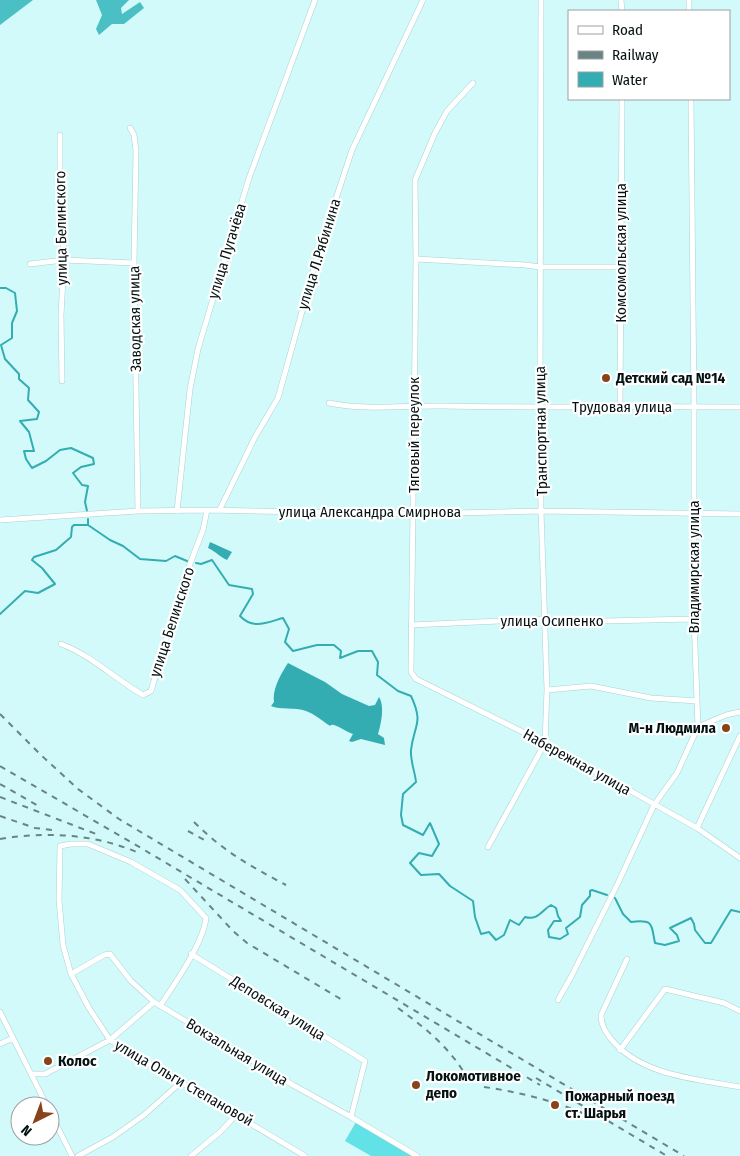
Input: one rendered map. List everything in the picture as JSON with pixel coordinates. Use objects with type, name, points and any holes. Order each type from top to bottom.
[{"type":"street","name":"улица Пугачёва","points":[[177,511],[190,389],[198,349],[249,178],[316,0]]},
{"type":"street","name":"улица Л.Рябинина","points":[[220,510],[256,437],[278,398],[319,250],[352,150],[423,0]]},
{"type":"street","name":"Транспортная улица","points":[[488,846],[545,743],[547,690],[541,511],[540,408],[541,0]]},
{"type":"street","name":"Тяговый переулок","points":[[411,672],[416,259],[415,180],[447,110],[473,83]]},
{"type":"street","name":"Комсомольская улица","points":[[620,407],[622,100]]},
{"type":"street","name":"Владимирская улица","points":[[558,1000],[618,883],[654,805],[676,773],[698,727],[694,619],[694,407],[690,100]]},
{"type":"street","name":"Заводская улица","points":[[130,128],[134,135],[136,152],[134,262],[138,511]]},
{"type":"street","name":"улица Белинского","points":[[60,135],[64,260],[61,315],[62,381]]},
{"type":"street","points":[[416,259],[525,264],[540,268],[621,267]]},
{"type":"street","points":[[30,264],[64,260],[134,262]]},
{"type":"street","name":"Трудовая улица","points":[[329,403],[349,408],[413,405],[540,408],[740,407]]},
{"type":"street","name":"улица Александра Смирнова","points":[[0,520],[138,511],[207,510],[413,514],[541,511],[740,514]]},
{"type":"street","name":"улица Белинского","points":[[61,644],[77,650],[143,695],[151,691],[182,585],[203,530],[207,510]]},
{"type":"street","name":"улица Осипенко","points":[[411,625],[544,619],[694,619]]},
{"type":"street","name":"Набережная улица","points":[[411,672],[416,679],[545,743],[696,828],[740,858]]},
{"type":"street","points":[[547,690],[591,686],[651,698],[697,701]]},
{"type":"street","points":[[698,727],[726,714],[740,712]]},
{"type":"street","points":[[696,828],[740,736]]},
{"type":"street","name":"улица Ольги Степановой","points":[[191,954],[205,928],[206,918],[180,890],[131,862],[88,844],[60,846],[59,900],[63,945],[71,974],[89,1008],[110,1040],[305,1156]]},
{"type":"street","name":"Вокзальная улица","points":[[71,974],[104,955],[110,954],[132,981],[160,1006],[417,1156]]},
{"type":"street","points":[[160,1006],[191,954]]},
{"type":"street","name":"Деповская улица","points":[[191,954],[366,1061],[351,1117]]},
{"type":"street","points":[[627,959],[601,1015],[601,1024],[620,1050],[653,1069],[679,1076],[740,1087]]},
{"type":"street","points":[[620,1050],[665,989],[724,1003],[740,1011]]},
{"type":"street","points":[[30,1074],[45,1074],[110,1040],[154,1002]]},
{"type":"street","points":[[0,1012],[42,1096]]},
{"type":"street","points":[[0,1044],[13,1038]]},
{"type":"street","points":[[78,1156],[113,1137],[144,1115],[180,1082]]},
{"type":"street","points":[[191,1156],[220,1132],[237,1114]]},
{"type":"street","points":[[60,1132],[72,1156]]},
{"type":"shaded area","points":[[0,0],[33,0],[0,25]]},
{"type":"shaded area","points":[[96,0],[129,0],[121,8],[122,14],[140,2],[144,8],[124,24],[112,24],[99,35],[96,29],[102,15]]},
{"type":"shaded area","points":[[356,1122],[413,1156],[371,1156],[345,1141]]},
{"type":"water","points":[[210,542],[232,552],[227,560],[208,548]]},
{"type":"water","points":[[288,663],[325,682],[342,694],[369,706],[375,705],[379,697],[382,710],[378,734],[384,738],[385,745],[361,739],[349,741],[353,734],[337,726],[330,726],[309,712],[271,706],[274,702],[274,692]]},
{"type":"waterway","points":[[0,288],[6,288],[15,293],[17,311],[12,323],[12,338],[1,345],[5,359],[19,374],[19,379],[29,388],[28,400],[39,412],[37,419],[20,421],[29,432],[34,451],[24,451],[26,459],[32,468],[46,461],[60,450],[71,448],[93,458],[94,464],[81,467],[73,473],[82,485],[88,486],[85,502],[87,511]]},
{"type":"waterway","points":[[88,519],[88,525]]},
{"type":"waterway","points":[[0,614],[25,591],[38,593],[55,584],[42,568],[32,560],[34,557],[56,550],[71,537],[74,525],[88,525],[110,540],[123,546],[140,559],[166,561],[175,556],[187,561]]},
{"type":"waterway","points":[[196,563],[201,564],[212,560],[229,585],[252,589],[253,594],[240,616],[255,624],[283,618],[289,629],[285,642],[293,651],[317,645],[334,645],[341,651],[340,658],[358,651],[372,651],[378,662],[377,675],[398,691],[411,696],[418,719],[412,741],[411,754],[416,782],[403,794],[401,815],[403,825],[423,835],[430,823],[439,844],[432,856],[419,853],[410,863],[421,875],[439,874],[450,886],[473,901],[475,917],[481,934],[489,932],[496,940],[504,935],[510,920],[519,925],[525,917],[533,918],[551,905],[556,908],[561,921],[554,921],[548,930],[549,937],[560,939],[568,934],[566,928],[580,917],[582,905],[590,896],[590,891],[607,895]]},
{"type":"waterway","points":[[615,898],[623,914],[631,922],[648,922],[652,927],[655,943],[665,945],[679,941],[677,935],[670,928],[691,918],[695,930],[705,943],[711,943],[731,910],[740,912]]},
{"type":"railway","points":[[0,714],[78,789],[119,819],[684,1156]]},
{"type":"railway","points":[[0,766],[540,1085]]},
{"type":"railway","points":[[0,784],[40,807]]},
{"type":"railway","points":[[0,797],[96,834]]},
{"type":"railway","points":[[0,816],[35,828],[52,830]]},
{"type":"railway","points":[[194,822],[237,857],[286,885]]},
{"type":"railway","points":[[188,831],[208,842]]},
{"type":"railway","points":[[0,839],[36,835],[72,836],[107,842],[141,854]]},
{"type":"railway","points":[[185,879],[233,931],[247,943],[344,1001]]},
{"type":"railway","points":[[398,1008],[435,1038],[465,1074]]},
{"type":"railway","points":[[536,1078],[667,1156]]},
{"type":"railway","points":[[484,1087],[537,1098],[587,1115]]},
{"type":"place","name":"Детский сад №14","points":[[606,378]]},
{"type":"place","name":"М-н Людмила","points":[[726,728]]},
{"type":"place","name":"Колос","points":[[48,1061]]},
{"type":"place","name":"Локомотивное депо","points":[[416,1085]]},
{"type":"place","name":"Пожарный поезд ст. Шарья","points":[[555,1105]]}]
